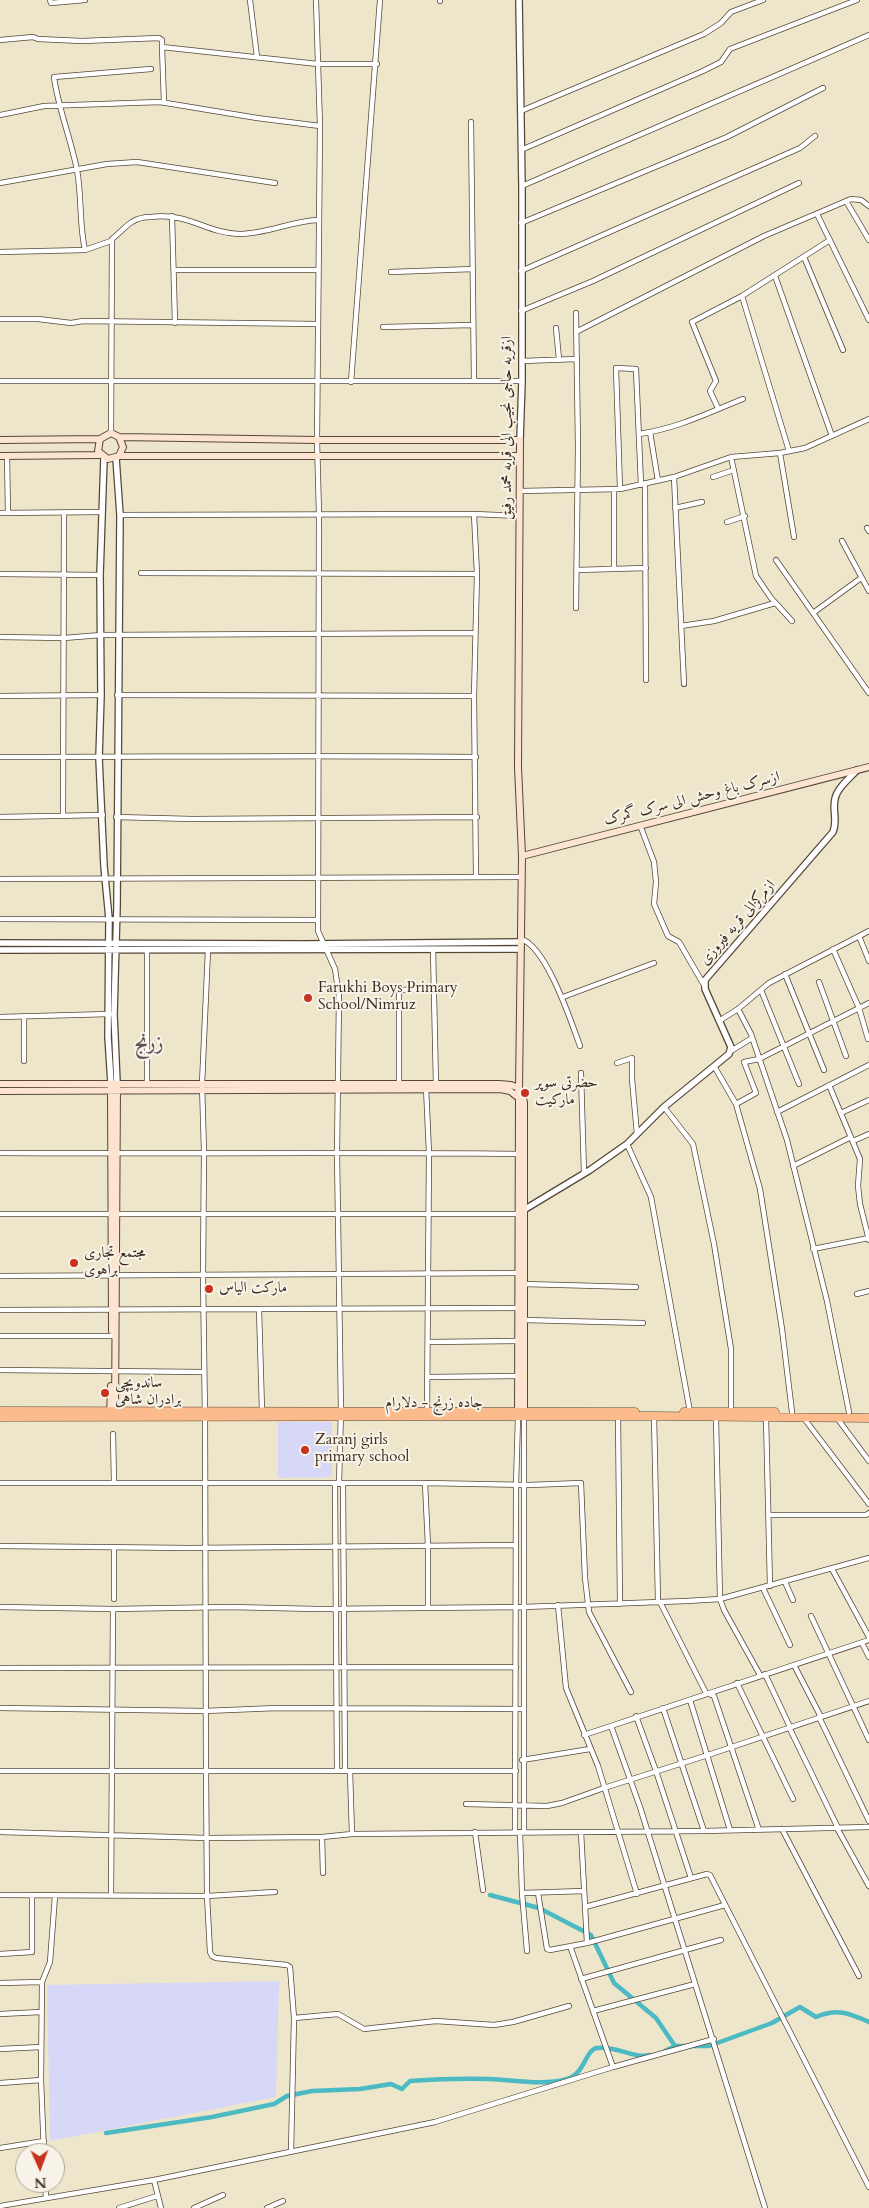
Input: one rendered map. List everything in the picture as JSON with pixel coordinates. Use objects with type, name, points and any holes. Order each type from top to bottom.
[{"type":"highway","name":"جاده زرنج - دلارام","points":[[205,1414],[262,1410],[341,1414]]},
{"type":"highway","name":"جاده زرنج - دلارام","points":[[0,1411],[113,1414],[869,1412]]},
{"type":"highway","name":"جاده زرنج - دلارام","points":[[0,1418],[113,1414]]},
{"type":"highway","name":"جاده زرنج - دلارام","points":[[521,1414],[618,1417],[869,1418]]},
{"type":"main road","points":[[0,440],[100,438],[111,433],[119,437],[317,440],[520,440]]},
{"type":"main road","points":[[117,457],[123,447],[119,437]]},
{"type":"main road","points":[[100,438],[97,447],[102,457]]},
{"type":"main road","name":"ازقریه حاجی نجیب الی قریه محمد رفیق","points":[[518,1092],[522,856],[518,767],[520,516],[522,491],[520,440]]},
{"type":"main road","points":[[3,456],[520,456]]},
{"type":"main road","name":"ازسرک باغ وحش الی سرک گمرک","points":[[522,856],[869,766]]},
{"type":"main road","points":[[0,1090],[114,1087],[147,1083],[202,1087]]},
{"type":"main road","points":[[0,1084],[114,1087],[426,1087],[500,1089],[518,1092]]},
{"type":"main road","points":[[339,1087],[400,1084],[426,1087],[436,1084],[499,1084],[511,1085],[524,1102],[518,1273],[518,1376],[521,1414]]},
{"type":"main road","points":[[113,1414],[114,1087]]},
{"type":"main road","points":[[518,1092],[524,1284],[521,1414]]},
{"type":"street","points":[[50,0],[51,3],[85,0]]},
{"type":"street","points":[[250,0],[257,56]]},
{"type":"street","points":[[316,0],[320,126],[317,440],[319,514],[318,931],[335,969],[339,996],[337,1154],[341,1414],[335,1547],[337,1770]]},
{"type":"street","points":[[351,382],[377,64],[380,0]]},
{"type":"street","name":"ازقریه حاجی نجیب الی قریه محمد رفیق","points":[[518,0],[522,186],[522,381],[520,440]]},
{"type":"street","points":[[521,111],[704,34],[721,23],[731,12],[763,0]]},
{"type":"street","points":[[521,150],[722,62],[730,49],[857,0]]},
{"type":"street","points":[[522,186],[869,35]]},
{"type":"street","points":[[0,40],[33,37],[38,39],[82,40],[159,38],[162,40],[164,103]]},
{"type":"street","points":[[162,46],[318,64],[377,64]]},
{"type":"street","points":[[85,250],[82,235],[81,194],[77,169],[54,77],[151,69]]},
{"type":"street","points":[[521,223],[727,137],[823,88]]},
{"type":"street","points":[[0,115],[44,106],[164,103],[320,126]]},
{"type":"street","points":[[471,122],[474,381]]},
{"type":"street","points":[[521,271],[800,148],[815,136]]},
{"type":"street","points":[[0,183],[77,169],[137,162],[275,184]]},
{"type":"street","points":[[521,311],[593,281],[799,183]]},
{"type":"street","points":[[576,332],[764,236],[846,201],[856,199],[869,206]]},
{"type":"street","points":[[846,201],[869,240]]},
{"type":"street","points":[[817,214],[869,320]]},
{"type":"street","points":[[0,252],[85,250],[111,242],[132,222],[144,217],[172,216],[191,220],[222,232],[239,234],[268,231],[304,220],[318,220]]},
{"type":"street","points":[[172,216],[175,323]]},
{"type":"street","points":[[718,408],[710,392],[716,381],[692,322],[742,296],[830,240]]},
{"type":"street","points":[[111,242],[111,433]]},
{"type":"street","points":[[804,257],[843,350]]},
{"type":"street","points":[[390,272],[473,269]]},
{"type":"street","points":[[174,270],[318,270]]},
{"type":"street","points":[[775,276],[832,436]]},
{"type":"street","points":[[742,296],[789,451]]},
{"type":"street","points":[[576,313],[576,608]]},
{"type":"street","points":[[0,319],[38,319],[71,323],[82,321],[318,324]]},
{"type":"street","points":[[383,327],[473,325]]},
{"type":"street","points":[[556,328],[558,359]]},
{"type":"street","points":[[522,361],[576,358]]},
{"type":"street","points":[[620,489],[616,368],[636,369],[646,568],[646,680]]},
{"type":"street","points":[[0,381],[522,381]]},
{"type":"street","points":[[639,434],[684,424],[743,398]]},
{"type":"street","points":[[522,491],[620,489],[674,477],[731,457],[780,453],[805,448],[869,419]]},
{"type":"street","points":[[650,432],[658,481]]},
{"type":"street","points":[[780,453],[794,538]]},
{"type":"street","points":[[3,456],[8,513]]},
{"type":"street","points":[[102,457],[99,758],[105,878],[112,943],[111,1014],[114,1087]]},
{"type":"street","points":[[112,943],[116,919],[117,878],[117,695],[120,515],[117,457]]},
{"type":"street","points":[[731,457],[745,516],[756,576],[792,621]]},
{"type":"street","points":[[713,477],[734,470]]},
{"type":"street","points":[[674,477],[684,684]]},
{"type":"street","points":[[614,490],[614,569]]},
{"type":"street","points":[[675,508],[702,502]]},
{"type":"street","points":[[0,513],[102,512]]},
{"type":"street","points":[[63,816],[64,513]]},
{"type":"street","points":[[120,515],[474,514],[520,516]]},
{"type":"street","points":[[474,514],[477,574],[474,696],[477,817],[476,877]]},
{"type":"street","points":[[727,522],[745,516]]},
{"type":"street","points":[[842,540],[852,562],[869,590]]},
{"type":"street","points":[[776,560],[869,693]]},
{"type":"street","points":[[577,570],[646,568]]},
{"type":"street","points":[[140,573],[477,574]]},
{"type":"street","points":[[0,574],[100,575]]},
{"type":"street","points":[[813,613],[861,578]]},
{"type":"street","points":[[682,626],[714,621],[775,602]]},
{"type":"street","points":[[0,637],[64,638],[101,634],[475,634]]},
{"type":"street","points":[[0,696],[101,695]]},
{"type":"street","points":[[117,695],[474,696]]},
{"type":"street","points":[[0,757],[476,756]]},
{"type":"street","name":"ازمرکزالی قریه فیروزی","points":[[731,1051],[704,984],[705,980],[833,832],[836,825],[834,806],[837,793],[857,770]]},
{"type":"street","points":[[0,817],[103,815]]},
{"type":"street","points":[[116,817],[318,819],[477,817]]},
{"type":"street","points":[[640,825],[654,862],[656,882],[653,900],[656,909],[668,936],[679,942],[704,984]]},
{"type":"street","points":[[0,879],[318,876],[521,877]]},
{"type":"street","points":[[0,919],[318,920]]},
{"type":"street","points":[[719,1021],[785,974],[869,931]]},
{"type":"street","points":[[859,936],[869,961]]},
{"type":"street","points":[[0,950],[433,949],[529,942],[563,997],[580,1046]]},
{"type":"street","points":[[0,943],[521,943]]},
{"type":"street","points":[[433,949],[436,1084]]},
{"type":"street","points":[[833,949],[859,1008],[868,1039]]},
{"type":"street","points":[[147,950],[147,1083]]},
{"type":"street","points":[[208,950],[202,1087],[204,1152],[205,1711],[207,1896],[210,1952],[212,1956],[234,1961],[287,1965],[290,1967],[294,2018],[294,2100],[291,2152]]},
{"type":"street","points":[[563,997],[654,963]]},
{"type":"street","points":[[785,974],[824,1070]]},
{"type":"street","points":[[819,982],[846,1056]]},
{"type":"street","points":[[400,1084],[399,990],[434,989]]},
{"type":"street","points":[[761,990],[799,1084]]},
{"type":"street","points":[[736,1104],[756,1092],[744,1062],[759,1059],[869,1003]]},
{"type":"street","points":[[738,1009],[752,1038],[793,1166],[827,1301],[849,1412]]},
{"type":"street","points":[[0,1017],[111,1014]]},
{"type":"street","points":[[24,1017],[24,1060]]},
{"type":"street","points":[[0,1214],[114,1212],[338,1215],[521,1212],[627,1144],[664,1107],[731,1051],[752,1038]]},
{"type":"street","points":[[617,1063],[632,1058],[637,1134]]},
{"type":"street","points":[[777,1112],[869,1065]]},
{"type":"street","points":[[714,1066],[736,1104],[760,1189],[782,1329],[792,1412]]},
{"type":"street","points":[[581,1073],[584,1173]]},
{"type":"street","points":[[813,1248],[869,1239],[860,1204],[858,1186],[860,1159],[829,1085]]},
{"type":"street","points":[[426,1087],[428,1153],[427,1414]]},
{"type":"street","points":[[841,1113],[869,1100]]},
{"type":"street","points":[[664,1107],[693,1144],[714,1244],[731,1349],[732,1412]]},
{"type":"street","points":[[793,1166],[852,1139],[869,1134]]},
{"type":"street","points":[[627,1144],[651,1197],[690,1412]]},
{"type":"street","points":[[0,1152],[519,1154]]},
{"type":"street","points":[[0,1276],[518,1273]]},
{"type":"street","points":[[524,1284],[636,1287]]},
{"type":"street","points":[[857,1294],[869,1291]]},
{"type":"street","points":[[0,1310],[427,1310],[518,1308]]},
{"type":"street","points":[[259,1310],[262,1410]]},
{"type":"street","points":[[524,1320],[643,1323]]},
{"type":"street","points":[[0,1336],[114,1336]]},
{"type":"street","points":[[428,1342],[518,1341]]},
{"type":"street","points":[[0,1370],[204,1372]]},
{"type":"street","points":[[428,1377],[518,1376]]},
{"type":"street","points":[[521,1414],[516,1485],[516,1805],[520,1832],[522,1893],[527,1951]]},
{"type":"street","points":[[520,1832],[524,1805],[524,1485],[521,1414]]},
{"type":"street","points":[[654,1416],[659,1601],[706,1694],[714,1696],[759,1830]]},
{"type":"street","points":[[618,1417],[620,1604]]},
{"type":"street","points":[[766,1417],[770,1586]]},
{"type":"street","points":[[836,1417],[869,1461]]},
{"type":"street","points":[[716,1418],[720,1599],[724,1610],[790,1727],[838,1828],[869,1886]]},
{"type":"street","points":[[803,1418],[869,1504]]},
{"type":"street","points":[[114,1434],[114,1482]]},
{"type":"street","points":[[0,1482],[581,1484],[585,1578],[589,1612],[631,1692]]},
{"type":"street","points":[[425,1483],[428,1607]]},
{"type":"street","points":[[339,1484],[344,1547],[344,1709],[352,1834]]},
{"type":"street","points":[[769,1515],[866,1515],[869,1513]]},
{"type":"street","points":[[0,1546],[204,1548],[516,1546]]},
{"type":"street","points":[[114,1548],[114,1599]]},
{"type":"street","points":[[0,1606],[113,1609],[205,1607],[336,1609],[589,1606],[720,1599],[869,1558]]},
{"type":"street","points":[[584,1735],[636,1716],[862,1643],[869,1639],[832,1569]]},
{"type":"street","points":[[785,1582],[793,1600]]},
{"type":"street","points":[[763,1588],[790,1645]]},
{"type":"street","points":[[558,1605],[566,1688],[598,1766],[637,1894]]},
{"type":"street","points":[[111,1896],[113,1609]]},
{"type":"street","points":[[811,1616],[869,1740]]},
{"type":"street","points":[[862,1643],[869,1657]]},
{"type":"street","points":[[794,1664],[869,1821]]},
{"type":"street","points":[[0,1668],[516,1666]]},
{"type":"street","points":[[737,1683],[794,1799]]},
{"type":"street","points":[[690,1700],[730,1830]]},
{"type":"street","points":[[466,1804],[548,1806],[562,1804],[604,1788],[682,1764],[869,1701]]},
{"type":"street","points":[[0,1708],[112,1711],[523,1709]]},
{"type":"street","points":[[663,1708],[704,1831]]},
{"type":"street","points":[[636,1716],[691,1878]]},
{"type":"street","points":[[611,1726],[714,2039],[765,2208]]},
{"type":"street","points":[[516,1761],[590,1749]]},
{"type":"street","points":[[0,1771],[516,1771]]},
{"type":"street","points":[[0,1832],[207,1838],[322,1838],[352,1834],[646,1832],[869,1827]]},
{"type":"street","points":[[782,1829],[858,1976]]},
{"type":"street","points":[[475,1832],[483,1890]]},
{"type":"street","points":[[581,1832],[587,1943]]},
{"type":"street","points":[[322,1838],[324,1873]]},
{"type":"street","points":[[585,1907],[691,1878],[710,1875],[869,2187]]},
{"type":"street","points":[[522,1893],[584,1891]]},
{"type":"street","points":[[0,1895],[207,1896],[275,1892]]},
{"type":"street","points":[[538,1893],[547,1949],[550,1950],[587,1943],[725,1905]]},
{"type":"street","points":[[0,1954],[32,1952],[32,1896]]},
{"type":"street","points":[[0,2148],[44,2141],[40,2047],[42,1982],[50,1962],[55,1896]]},
{"type":"street","points":[[581,1979],[721,1940]]},
{"type":"street","points":[[570,1946],[613,2067]]},
{"type":"street","points":[[0,1983],[42,1982]]},
{"type":"street","points":[[592,2011],[695,1984]]},
{"type":"street","points":[[294,2018],[338,2014],[364,2028],[436,2021],[494,2025],[513,2022],[569,2006]]},
{"type":"street","points":[[0,2014],[41,2012]]},
{"type":"street","points":[[0,2206],[154,2180],[435,2122],[613,2067],[714,2039]]},
{"type":"street","points":[[0,2049],[40,2047]]},
{"type":"street","points":[[0,2083],[41,2080]]},
{"type":"street","points":[[154,2180],[161,2208]]},
{"type":"street","points":[[194,2208],[223,2195]]},
{"type":"street","points":[[119,2208],[158,2196]]},
{"type":"street","points":[[267,2208],[283,2201]]},
{"type":"shaded area","name":"Zaranj girls primary school","points":[[278,1422],[332,1422],[332,1477],[278,1478]]},
{"type":"shaded area","points":[[279,1981],[276,2097],[50,2141],[47,1985]]},
{"type":"waterway","points":[[490,1895],[539,1908],[591,1935],[614,1983],[656,2018],[675,2046]]},
{"type":"waterway","points":[[665,2051],[675,2046],[709,2046],[772,2023],[800,2007],[816,2017],[837,2012],[855,2016],[869,2022]]},
{"type":"waterway","points":[[106,2133],[212,2117],[274,2104],[287,2096],[312,2091],[360,2089],[391,2084],[402,2089],[410,2081],[440,2079],[558,2081],[567,2079],[578,2072],[590,2053],[597,2048],[610,2048],[644,2056],[650,2055]]},
{"type":"place","name":"Farukhi Boys Primary School/Nimruz","points":[[308,998]]},
{"type":"place","name":"حضرتی سوپر مارکیت","points":[[525,1093]]},
{"type":"place","name":"مجتمع تجاری براهوی","points":[[74,1263]]},
{"type":"place","name":"مارکت الیاس","points":[[209,1289]]},
{"type":"place","name":"ساندویچی برادران شاهی","points":[[105,1393]]},
{"type":"place","name":"Zaranj girls primary school","points":[[305,1450]]},
{"type":"district","name":"زرنج","points":[[149,1044]]}]
